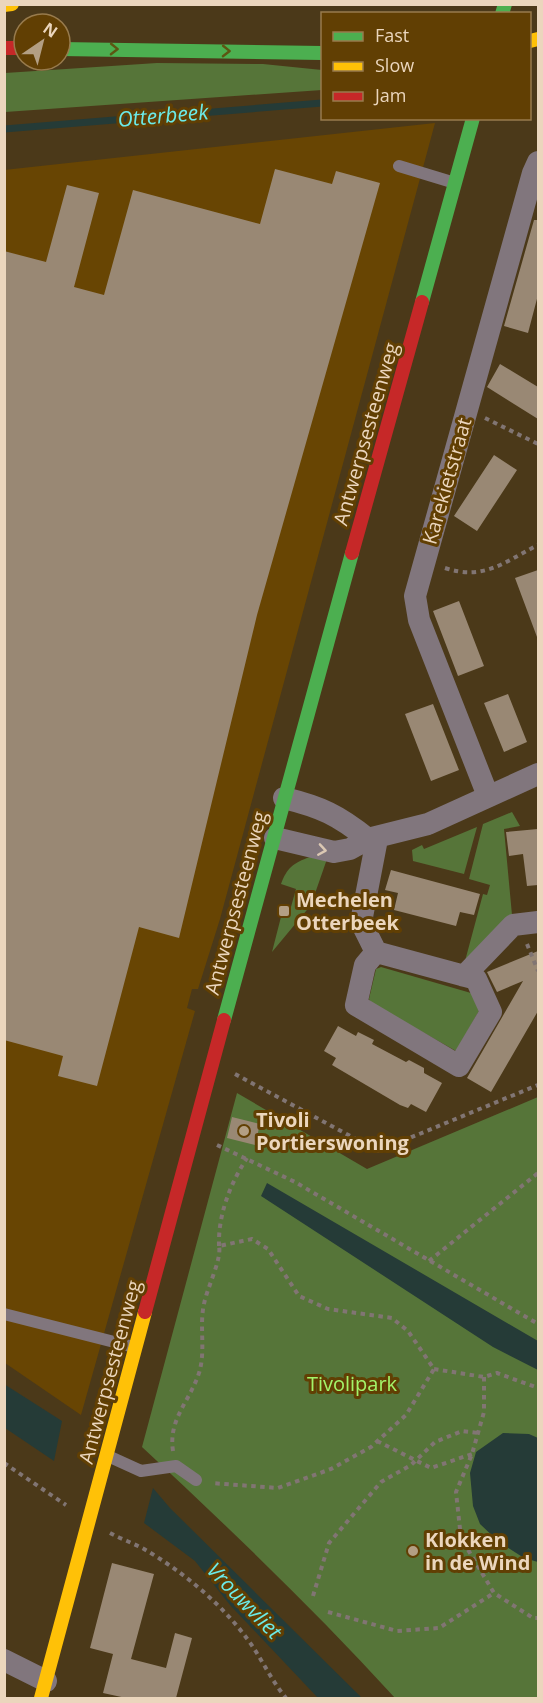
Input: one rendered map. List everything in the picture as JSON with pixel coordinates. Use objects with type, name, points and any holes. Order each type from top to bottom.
[{"type":"main road","points":[[4,5],[12,4]]},
{"type":"main road","points":[[72,49],[321,53]]},
{"type":"main road","name":"Antwerpsesteenweg","points":[[44,1690],[274,838],[472,120]]},
{"type":"street","name":"Karekietstraat","points":[[488,796],[415,607],[424,561],[538,162]]},
{"type":"street","points":[[274,838],[334,852],[350,849],[372,839],[428,824],[538,774]]},
{"type":"street","points":[[285,798],[313,805],[341,818],[372,839]]},
{"type":"street","points":[[372,839],[362,922],[376,952],[476,979],[491,1012],[459,1066],[356,1005],[365,964],[376,952]]},
{"type":"street","points":[[464,976],[513,925],[529,923]]},
{"type":"street","points":[[4,1660],[44,1690]]},
{"type":"lane","points":[[399,166],[456,183]]},
{"type":"lane","points":[[4,1314],[138,1348]]},
{"type":"lane","points":[[108,1456],[141,1471],[176,1466],[196,1480]]},
{"type":"path","points":[[466,412],[538,444]]},
{"type":"path","points":[[424,561],[466,574],[480,573],[538,545]]},
{"type":"path","points":[[529,923],[538,971]]},
{"type":"path","points":[[214,1063],[378,1151],[538,1085]]},
{"type":"path","points":[[194,1134],[295,1182],[538,1324]]},
{"type":"path","points":[[176,1466],[171,1440],[174,1420],[199,1373],[204,1305],[210,1279],[221,1255],[219,1229],[235,1177],[248,1158]]},
{"type":"path","points":[[429,1261],[538,1173]]},
{"type":"path","points":[[219,1246],[252,1239],[268,1249],[299,1296],[328,1309],[392,1318],[408,1331],[434,1369],[484,1377],[497,1373],[538,1388]]},
{"type":"path","points":[[196,1480],[225,1486],[278,1488],[331,1469],[377,1441],[406,1415],[434,1369]]},
{"type":"path","points":[[484,1377],[484,1412],[472,1454],[456,1492],[461,1538],[494,1593],[532,1618],[538,1618]]},
{"type":"path","points":[[313,1596],[329,1543],[381,1482],[411,1465],[435,1442],[462,1431],[478,1433]]},
{"type":"path","points":[[377,1441],[431,1468],[472,1454]]},
{"type":"path","points":[[4,1463],[91,1521],[143,1548],[178,1572],[213,1602],[248,1640],[273,1684],[286,1698]]},
{"type":"path","points":[[328,1612],[397,1631],[439,1628],[494,1593]]},
{"type":"shaded area","points":[[435,123],[220,919],[198,989],[192,989],[187,1008],[195,1011],[81,1415],[5,1363],[4,170]]},
{"type":"green space","points":[[157,63],[263,64],[321,70],[321,90],[5,112],[5,73],[72,72],[72,69]]},
{"type":"green space","points":[[512,812],[520,826],[504,829],[512,915],[465,961],[483,894],[487,895],[490,885],[469,879],[483,824]]},
{"type":"green space","points":[[477,827],[464,874],[413,861],[412,850],[422,845],[424,849]]},
{"type":"green space","points":[[310,857],[327,859],[311,905],[272,952],[282,913],[289,914],[296,889],[281,884],[291,867]]},
{"type":"green space","points":[[381,967],[471,993],[479,1011],[456,1051],[371,1003],[369,999],[376,969]]},
{"type":"green space","name":"Tivolipark","points":[[237,1093],[367,1169],[538,1097],[538,1698],[395,1698],[271,1570],[142,1447]]},
{"type":"water","points":[[267,1183],[538,1341],[538,1370],[493,1347],[261,1196]]},
{"type":"water","points":[[4,1384],[62,1421],[54,1461],[5,1428]]},
{"type":"water","points":[[503,1433],[529,1434],[538,1438],[538,1562],[524,1558],[499,1542],[480,1524],[473,1506],[470,1473],[476,1452]]},
{"type":"water","name":"Vrouwvliet","points":[[153,1488],[170,1508],[362,1698],[318,1698],[230,1605],[195,1561],[144,1523]]},
{"type":"building","points":[[275,169],[332,184],[336,171],[380,183],[257,615],[179,938],[139,927],[97,1086],[58,1076],[63,1056],[4,1040],[4,251],[46,262],[67,185],[99,193],[74,287],[104,295],[133,190],[260,224]]},
{"type":"building","points":[[534,220],[538,220],[538,295],[528,333],[504,326]]},
{"type":"building","points":[[500,364],[538,387],[538,419],[487,387]]},
{"type":"building","points":[[494,455],[517,470],[477,531],[454,516]]},
{"type":"building","points":[[538,570],[538,636],[537,637],[515,578]]},
{"type":"building","points":[[459,601],[484,666],[458,676],[433,611]]},
{"type":"building","points":[[508,694],[527,742],[504,752],[484,703]]},
{"type":"building","points":[[433,704],[459,770],[431,781],[405,714]]},
{"type":"building","points":[[538,829],[538,885],[527,886],[523,854],[509,856],[506,832]]},
{"type":"building","points":[[391,870],[480,894],[474,915],[460,912],[456,926],[394,910],[398,893],[385,890]]},
{"type":"building","points":[[538,951],[538,1011],[491,1092],[467,1078],[523,981],[497,992],[487,972]]},
{"type":"building","points":[[338,1026],[356,1036],[358,1032],[374,1040],[372,1044],[406,1062],[409,1060],[424,1068],[424,1073],[442,1083],[426,1112],[411,1104],[408,1108],[400,1105],[332,1065],[336,1058],[324,1051]]},
{"type":"building","name":"Tivoli Portierswoning","points":[[232,1117],[260,1124],[255,1145],[227,1138]]},
{"type":"building","points":[[112,1563],[154,1574],[131,1659],[166,1668],[175,1633],[192,1638],[176,1698],[126,1698],[103,1693],[113,1654],[90,1648]]},
{"type":"waterway","name":"Otterbeek","points":[[4,129],[321,103]]},
{"type":"traffic: fast","points":[[503,12],[505,4]]},
{"type":"traffic: fast","points":[[72,49],[321,53]]},
{"type":"traffic: fast","points":[[422,302],[472,120]]},
{"type":"traffic: fast","points":[[224,1020],[352,553]]},
{"type":"traffic: slow","points":[[4,5],[12,4]]},
{"type":"traffic: slow","points":[[531,41],[538,39]]},
{"type":"traffic: slow","points":[[41,1698],[145,1312]]},
{"type":"traffic: jam","points":[[4,48],[12,48]]},
{"type":"traffic: jam","points":[[352,553],[422,302]]},
{"type":"traffic: jam","points":[[145,1312],[224,1020]]},
{"type":"place","name":"Mechelen Otterbeek","points":[[284,911]]},
{"type":"place","name":"Tivoli Portierswoning","points":[[244,1131]]},
{"type":"place","name":"Klokken in de Wind","points":[[413,1551]]}]
